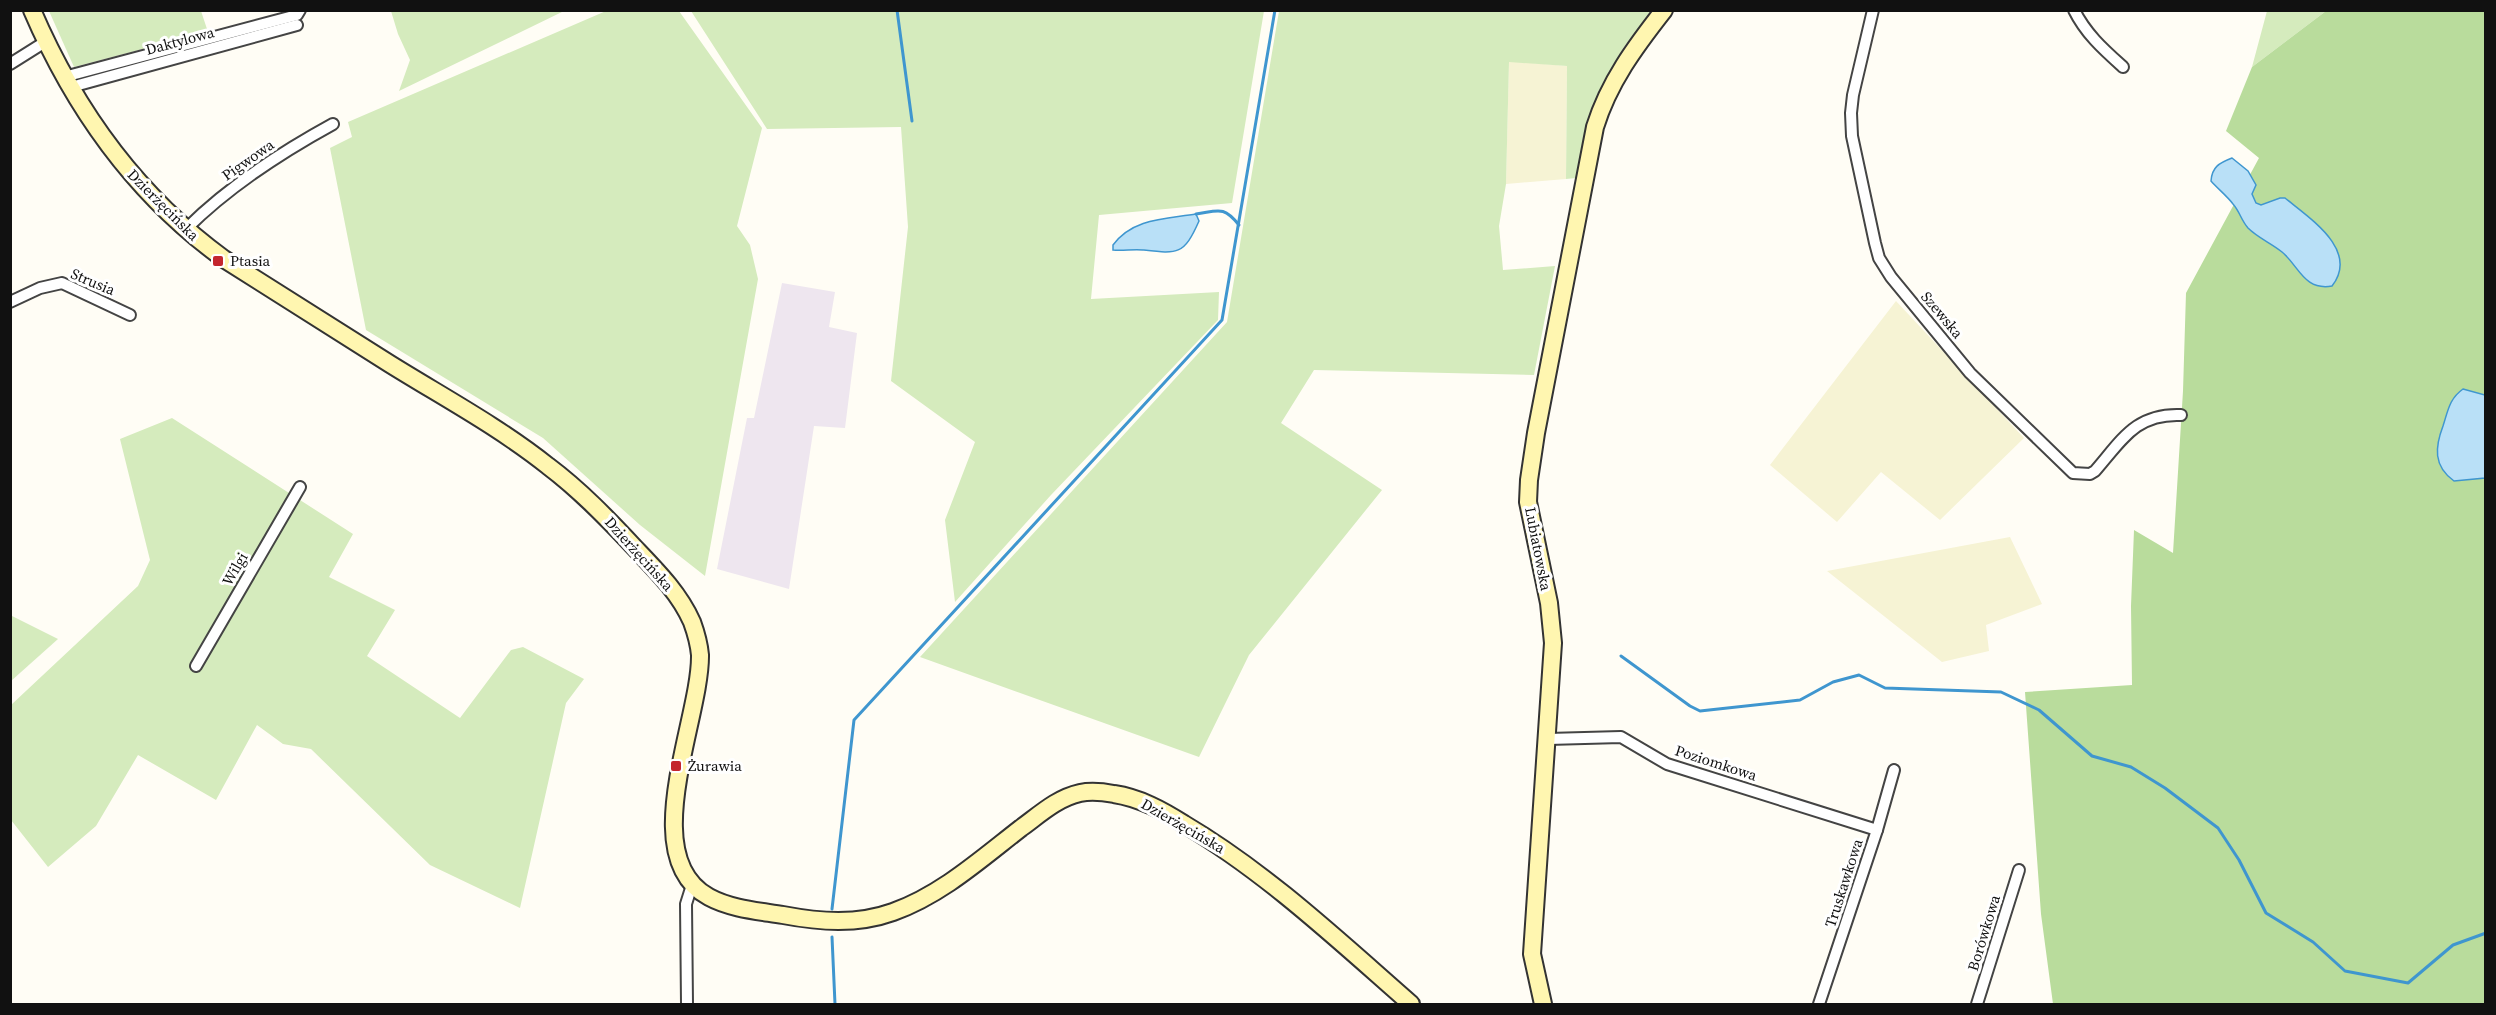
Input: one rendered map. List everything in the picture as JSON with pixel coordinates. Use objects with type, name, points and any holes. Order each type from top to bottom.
[{"type":"street","name":"Dzierżęcińska","points":[[32,10],[45,42],[99,133],[130,174],[186,229],[224,259],[526,449],[593,503],[667,582],[689,615],[695,629],[700,655],[698,680],[677,790],[674,841],[678,859],[692,885],[709,898],[734,907],[832,922],[862,920],[894,912],[941,889],[1058,802],[1081,793],[1116,794],[1155,807],[1222,847],[1274,887],[1411,1005]]},
{"type":"street","points":[[68,82],[297,15],[300,10]]},
{"type":"street","name":"Lubiatowska","points":[[1543,1005],[1532,954],[1553,643],[1549,603],[1528,502],[1528,480],[1595,127],[1603,102],[1620,69],[1664,10]]},
{"type":"street","name":"Szewska","points":[[1873,10],[1853,95],[1852,136],[1875,243],[1880,258],[1891,277],[1970,373],[2073,473],[2090,474],[2095,471],[2128,432],[2141,423],[2156,416],[2181,415]]},
{"type":"street","points":[[2074,10],[2082,27],[2095,43],[2123,67]]},
{"type":"street","name":"Daktylowa","points":[[68,82],[297,25]]},
{"type":"street","points":[[10,64],[45,42]]},
{"type":"street","name":"Pigwowa","points":[[186,229],[235,185],[303,140],[333,124]]},
{"type":"street","name":"Strusia","points":[[10,302],[40,288],[62,283],[130,315]]},
{"type":"street","name":"Wilgi","points":[[196,666],[300,487]]},
{"type":"street","name":"Poziomkowa","points":[[1548,739],[1621,738],[1668,764],[1877,830]]},
{"type":"street","name":"Truskawkowa","points":[[1819,1005],[1877,830],[1894,770]]},
{"type":"street","name":"Borówkowa","points":[[1977,1005],[2019,870]]},
{"type":"street","points":[[687,1005],[686,904],[692,885]]},
{"type":"shaded area","points":[[1509,61],[1567,66],[1566,179],[1506,184]]},
{"type":"shaded area","points":[[782,283],[835,292],[829,327],[857,333],[845,428],[814,426],[789,589],[717,569],[747,418],[754,418]]},
{"type":"shaded area","points":[[1896,301],[2024,438],[1940,520],[1881,472],[1837,522],[1770,465]]},
{"type":"shaded area","points":[[2010,537],[2042,604],[1986,625],[1989,651],[1942,662],[1827,571]]},
{"type":"green space","points":[[391,10],[564,11],[399,91],[410,60],[398,34]]},
{"type":"green space","points":[[2267,10],[2326,11],[2252,67]]},
{"type":"green space","points":[[49,11],[201,11],[208,32],[74,67]]},
{"type":"green space","points":[[606,11],[679,11],[762,128],[737,226],[750,245],[758,279],[705,576],[640,525],[543,438],[366,330],[330,148],[352,137],[348,122]]},
{"type":"green space","points":[[691,11],[1264,11],[1232,203],[1099,215],[1091,299],[1219,292],[1218,320],[1051,495],[955,602],[945,520],[975,442],[891,381],[908,227],[901,127],[767,129]]},
{"type":"green space","points":[[1279,11],[1653,11],[1624,47],[1607,77],[1589,127],[1576,178],[1566,179],[1567,66],[1509,62],[1506,184],[1499,226],[1503,270],[1555,266],[1534,375],[1314,370],[1281,423],[1382,490],[1249,655],[1199,757],[920,657],[1227,322]]},
{"type":"green space","points":[[2326,11],[2485,11],[2485,1004],[2053,1004],[2041,914],[2025,692],[2132,685],[2131,606],[2134,530],[2173,553],[2183,391],[2186,293],[2259,158],[2226,131],[2252,67]]},
{"type":"green space","points":[[172,418],[353,534],[329,577],[395,610],[367,656],[460,718],[511,650],[523,647],[584,679],[566,703],[520,908],[430,865],[311,749],[283,744],[257,725],[216,800],[138,755],[96,826],[48,867],[11,820],[11,705],[138,586],[150,560],[120,439]]},
{"type":"green space","points":[[10,615],[58,639],[11,681],[10,681]]},
{"type":"water","points":[[2232,158],[2248,171],[2256,185],[2252,194],[2256,203],[2261,205],[2285,198],[2328,236],[2340,260],[2339,273],[2332,286],[2323,287],[2308,281],[2282,252],[2248,228],[2228,198],[2211,181],[2217,166]]},
{"type":"water","points":[[1196,214],[1199,221],[1194,232],[1184,246],[1178,250],[1164,252],[1113,250],[1113,245],[1130,229],[1151,221]]},
{"type":"water","points":[[2463,389],[2485,395],[2485,478],[2454,481],[2442,469],[2437,449],[2450,406]]},
{"type":"waterway","points":[[897,10],[912,121]]},
{"type":"waterway","points":[[832,909],[854,720],[1222,320],[1275,10]]},
{"type":"waterway","points":[[1196,214],[1224,212],[1239,225]]},
{"type":"waterway","points":[[1621,656],[1700,711],[1800,700],[1833,682],[1859,675],[1885,688],[2001,692],[2039,710],[2092,756],[2131,767],[2165,788],[2218,828],[2239,860],[2266,913],[2313,942],[2345,971],[2408,983],[2453,945],[2486,933]]},
{"type":"waterway","points":[[832,937],[835,1004]]},
{"type":"place","name":"Ptasia","points":[[218,261]]},
{"type":"place","name":"Żurawia","points":[[676,766]]}]
